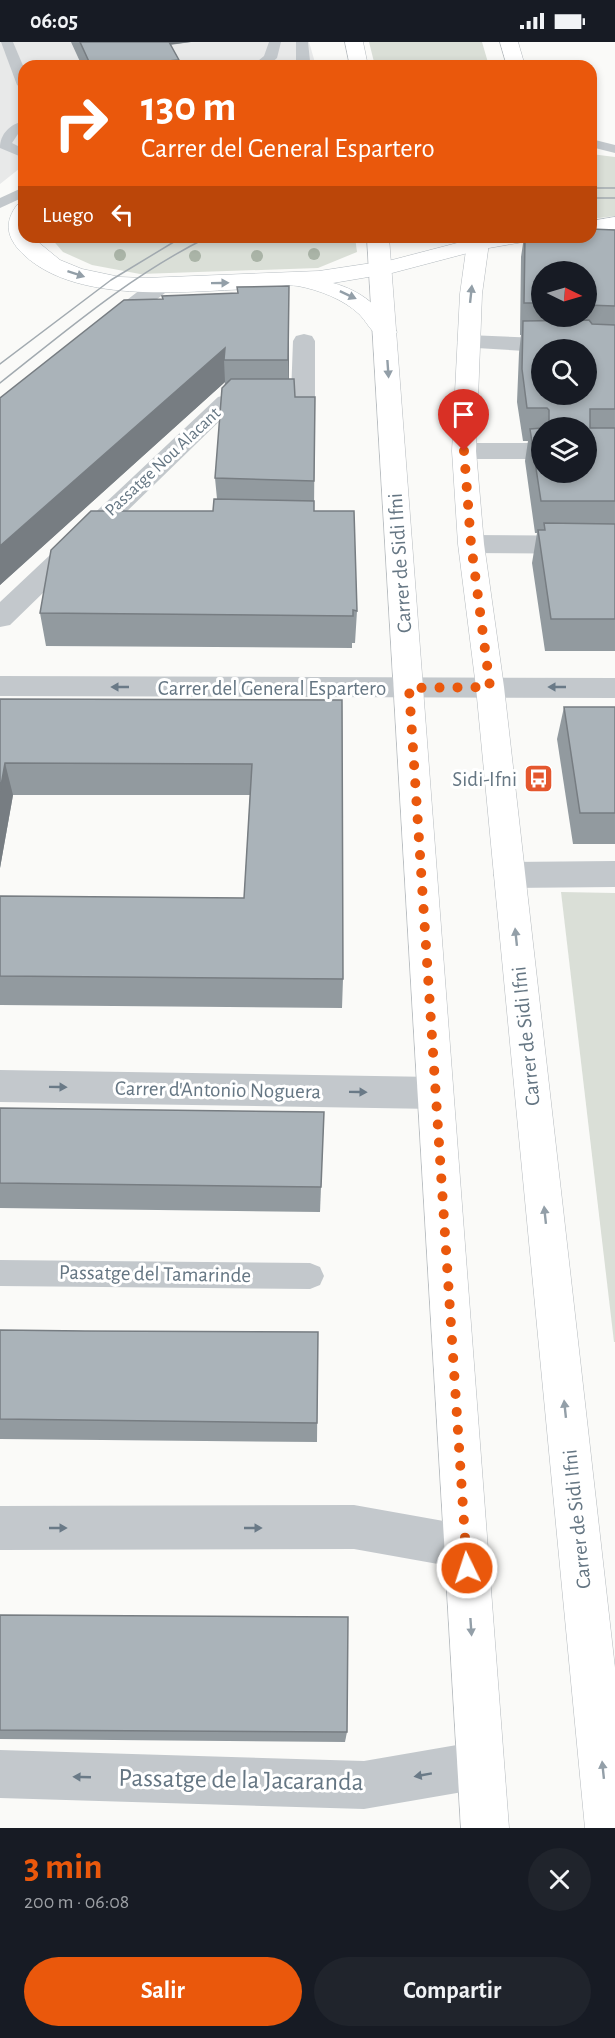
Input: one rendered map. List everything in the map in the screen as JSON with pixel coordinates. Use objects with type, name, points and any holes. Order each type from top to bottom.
[{"type":"main road","points":[[354,42],[358,60]]},
{"type":"main road","points":[[509,42],[514,60]]},
{"type":"main road","points":[[597,226],[615,224]]},
{"type":"main road","name":"Carrer de Sidi Ifni","points":[[379,243],[485,1828]]},
{"type":"main road","points":[[0,244],[26,245],[46,261],[74,274],[119,284],[161,285],[297,281],[381,269],[470,243]]},
{"type":"main road","name":"Carrer de Sidi Ifni","points":[[480,243],[471,294],[464,451],[471,544],[490,687],[609,1828]]},
{"type":"main road","points":[[297,281],[333,288],[356,298],[370,309],[386,332]]},
{"type":"street","points":[[88,342],[161,285]]},
{"type":"street","name":"Passatge Nou Alacant","points":[[0,618],[226,402],[303,402],[304,341]]},
{"type":"street","points":[[468,342],[615,348]]},
{"type":"street","points":[[464,451],[531,451]]},
{"type":"street","points":[[102,519],[137,520]]},
{"type":"street","points":[[471,544],[615,545]]},
{"type":"street","name":"Carrer del General Espartero","points":[[0,686],[615,688]]},
{"type":"street","points":[[509,875],[615,874]]},
{"type":"street","name":"Carrer d'Antonio Noguera","points":[[0,1086],[435,1093]]},
{"type":"street","points":[[0,1528],[354,1527],[466,1547]]},
{"type":"street","name":"Passatge de la Jacaranda","points":[[0,1774],[364,1785],[480,1765]]},
{"type":"lane","points":[[7,42],[18,69]]},
{"type":"lane","points":[[267,60],[275,42]]},
{"type":"lane","points":[[302,42],[303,60]]},
{"type":"lane","points":[[12,126],[2,144],[18,151]]},
{"type":"lane","points":[[597,144],[615,148]]},
{"type":"lane","points":[[0,204],[18,194]]},
{"type":"lane","name":"Passatge del Tamarinde","points":[[0,1273],[310,1276]]},
{"type":"shaded area","points":[[0,42],[309,42],[314,60],[18,60],[18,170],[0,184]]},
{"type":"shaded area","points":[[369,42],[482,42],[487,60],[374,60]]},
{"type":"shaded area","points":[[597,155],[615,157],[615,216],[597,218]]},
{"type":"shaded area","points":[[55,243],[356,243],[357,252],[318,268],[140,274],[92,265],[63,252]]},
{"type":"shaded area","points":[[561,892],[615,893],[615,1342],[614,1342]]},
{"type":"building","points":[[80,42],[169,42],[179,60],[88,60]]},
{"type":"building","points":[[597,229],[615,230],[615,306],[597,305],[597,261],[531,261],[531,303],[524,303],[525,243],[597,243]]},
{"type":"building","points":[[289,286],[288,360],[224,360],[225,348],[0,546],[0,398],[124,300],[238,293],[237,287]]},
{"type":"building","points":[[523,321],[531,321],[531,327],[615,325],[615,409],[590,409],[590,417],[549,417],[547,408],[527,408],[522,369]]},
{"type":"building","points":[[231,379],[294,379],[295,397],[315,397],[314,481],[215,478],[222,388]]},
{"type":"building","points":[[597,428],[615,428],[615,501],[541,501],[538,483],[597,483]]},
{"type":"building","points":[[214,499],[314,501],[314,511],[354,511],[357,611],[353,610],[353,616],[40,613],[51,550],[91,511],[213,511]]},
{"type":"building","points":[[544,523],[615,524],[615,619],[551,619],[538,530],[545,530]]},
{"type":"building","points":[[0,699],[342,700],[343,979],[0,976],[0,896],[244,898],[252,764],[5,763],[0,791]]},
{"type":"building","points":[[564,707],[615,707],[615,813],[580,813]]},
{"type":"building","points":[[0,1108],[324,1112],[321,1187],[0,1183]]},
{"type":"building","points":[[0,1330],[318,1332],[317,1423],[0,1419]]},
{"type":"building","points":[[0,1615],[348,1617],[347,1732],[0,1730]]},
{"type":"tram line","points":[[597,188],[615,188]]},
{"type":"tram line","points":[[597,198],[615,198]]},
{"type":"tram line","points":[[0,364],[111,280],[172,243]]},
{"type":"tram line","points":[[0,383],[126,286],[152,268],[197,243]]},
{"type":"place","name":"Sidi-Ifni","points":[[538,779]]},
{"type":"route","points":[[464,451],[471,544],[490,687],[409,688],[467,1568]]}]
